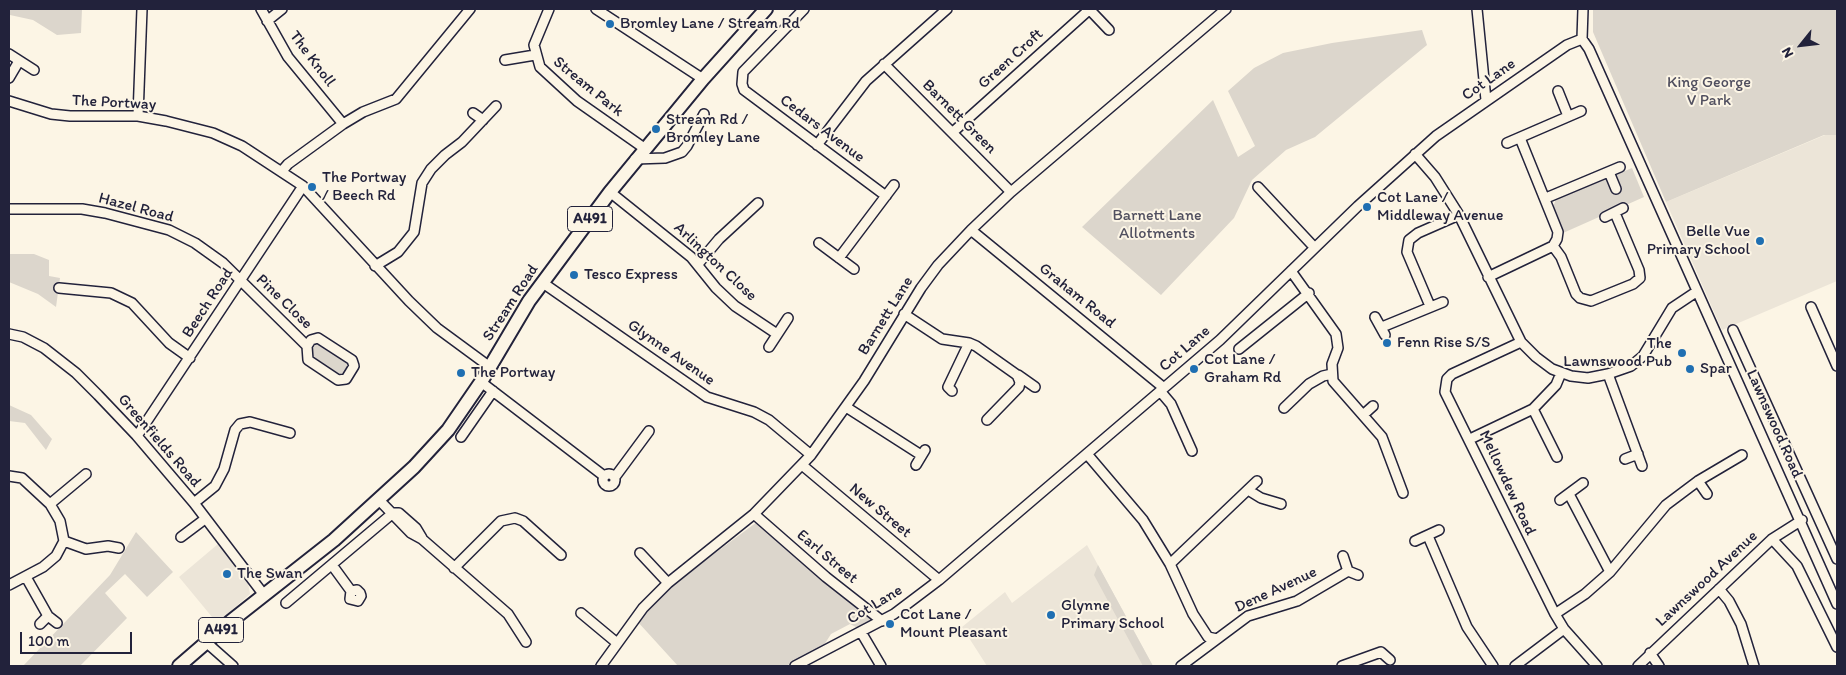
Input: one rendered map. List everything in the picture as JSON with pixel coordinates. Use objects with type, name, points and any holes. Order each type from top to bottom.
[{"type":"highway","name":"Stream Road","points":[[264,595],[334,540],[379,500],[414,467],[448,430],[481,382],[529,301],[610,192],[644,148],[766,9]]},
{"type":"highway","name":"A491","points":[[179,666],[264,595]]},
{"type":"street","points":[[138,116],[142,9]]},
{"type":"street","name":"The Knoll","points":[[260,9],[288,57],[343,124]]},
{"type":"street","points":[[268,21],[282,9]]},
{"type":"street","points":[[282,171],[288,164],[343,124],[363,112],[396,99],[470,9]]},
{"type":"street","name":"Stream Park","points":[[549,9],[534,45],[535,55],[540,67],[577,101],[644,148]]},
{"type":"street","points":[[596,9],[703,79]]},
{"type":"street","name":"Cedars Avenue","points":[[804,9],[743,72],[742,84],[744,90],[886,196]]},
{"type":"street","points":[[817,145],[848,103],[884,64],[947,9]]},
{"type":"street","name":"Green Croft","points":[[953,132],[1090,9],[1109,30]]},
{"type":"street","name":"Barnett Lane","points":[[601,666],[643,608],[668,583],[754,514],[802,465],[846,407],[904,314],[938,264],[1011,192],[1226,9]]},
{"type":"street","points":[[1478,9],[1486,100]]},
{"type":"street","points":[[1582,39],[1583,9]]},
{"type":"street","name":"Cot Lane","points":[[795,666],[882,621],[939,580],[1220,340],[1314,247],[1436,136],[1567,45],[1582,39]]},
{"type":"street","name":"Lawnswood Road","points":[[1582,39],[1599,70],[1696,292],[1802,520],[1837,602]]},
{"type":"street","points":[[9,54],[34,70]]},
{"type":"street","points":[[505,60],[535,55]]},
{"type":"street","points":[[9,78],[20,61]]},
{"type":"street","name":"Barnett Green","points":[[884,64],[1011,192]]},
{"type":"street","points":[[1558,91],[1568,116]]},
{"type":"street","name":"The Portway","points":[[9,101],[28,108],[61,115],[138,116],[213,133],[242,146],[303,186],[375,266],[437,328],[490,367]]},
{"type":"street","points":[[375,266],[398,252],[414,232],[422,183],[431,169],[462,142],[496,106]]},
{"type":"street","points":[[1507,143],[1581,111]]},
{"type":"street","points":[[473,112],[483,120]]},
{"type":"street","points":[[635,159],[665,158],[678,154],[687,146],[704,114]]},
{"type":"street","points":[[1488,277],[1553,246],[1558,232],[1546,198],[1520,138]]},
{"type":"street","points":[[1415,154],[1435,177],[1459,216],[1521,342],[1536,357],[1561,373],[1581,378],[1608,374],[1631,366],[1639,360],[1672,308],[1696,292]]},
{"type":"street","points":[[1546,198],[1620,167]]},
{"type":"street","points":[[1609,172],[1616,189]]},
{"type":"street","points":[[839,258],[894,184]]},
{"type":"street","name":"Beech Road","points":[[137,436],[303,186]]},
{"type":"street","points":[[1258,187],[1314,247]]},
{"type":"street","name":"Arlington Close","points":[[610,192],[665,235],[698,264],[716,288],[735,306],[777,334]]},
{"type":"street","points":[[698,264],[719,239],[758,203]]},
{"type":"street","points":[[1605,217],[1624,208]]},
{"type":"street","name":"Hazel Road","points":[[9,209],[82,210],[114,215],[169,230],[195,243],[223,263],[240,281]]},
{"type":"street","points":[[1553,246],[1561,257],[1576,294],[1580,298],[1591,301],[1633,284],[1640,278],[1639,270],[1615,213]]},
{"type":"street","points":[[1430,306],[1407,252],[1409,240],[1418,233],[1459,216]]},
{"type":"street","name":"Graham Road","points":[[971,230],[1162,389],[1171,404],[1183,441],[1192,451]]},
{"type":"street","points":[[819,243],[854,269]]},
{"type":"street","points":[[1291,271],[1309,292],[1336,334],[1338,348],[1332,364],[1332,374],[1336,387],[1382,437],[1403,493]]},
{"type":"street","name":"Pine Close","points":[[240,281],[306,346],[308,360],[338,380],[346,380],[354,366],[352,360],[318,338],[311,340],[306,346]]},
{"type":"street","name":"Glynne Avenue","points":[[543,282],[707,397],[754,412],[769,420],[810,455]]},
{"type":"street","points":[[64,286],[111,293],[132,303],[170,343],[190,358]]},
{"type":"street","points":[[1238,349],[1309,292]]},
{"type":"street","points":[[1376,317],[1384,331],[1430,306],[1443,302]]},
{"type":"street","points":[[1810,307],[1833,347],[1837,366]]},
{"type":"street","points":[[904,314],[942,339],[970,343],[991,355],[1035,387]]},
{"type":"street","points":[[769,347],[788,318]]},
{"type":"street","points":[[1733,330],[1837,559]]},
{"type":"street","name":"Greenfields Road","points":[[9,334],[22,337],[60,359],[137,436],[194,503],[264,595]]},
{"type":"street","name":"Mellowdew Road","points":[[1521,342],[1452,374],[1447,379],[1444,392],[1470,439],[1531,569],[1555,614],[1564,629],[1597,666]]},
{"type":"street","points":[[952,391],[948,387],[970,343]]},
{"type":"street","points":[[1470,439],[1533,409],[1556,385],[1561,373]]},
{"type":"street","points":[[1284,408],[1308,384],[1332,374]]},
{"type":"street","points":[[1608,374],[1642,466]]},
{"type":"street","points":[[987,420],[1019,387],[1018,375]]},
{"type":"street","points":[[481,382],[604,476],[603,483],[609,487],[615,483],[615,477],[649,430]]},
{"type":"street","points":[[461,437],[493,391]]},
{"type":"street","points":[[1363,415],[1373,406]]},
{"type":"street","points":[[846,407],[923,453],[916,464]]},
{"type":"street","points":[[1533,409],[1557,457]]},
{"type":"street","points":[[194,503],[215,486],[224,470],[235,430],[240,424],[250,422],[290,433]]},
{"type":"street","points":[[1552,447],[1562,443]]},
{"type":"street","points":[[1087,454],[1134,509],[1170,564],[1193,614],[1208,637],[1217,639]]},
{"type":"street","points":[[1625,459],[1638,454]]},
{"type":"street","points":[[1555,614],[1585,594],[1610,572],[1666,505],[1698,481],[1742,455]]},
{"type":"street","name":"New Street","points":[[802,465],[939,580]]},
{"type":"street","points":[[50,504],[82,476],[72,471]]},
{"type":"street","points":[[9,476],[22,478],[50,504],[60,522],[64,541],[56,556],[26,577],[9,585]]},
{"type":"street","points":[[1170,564],[1258,481]]},
{"type":"street","points":[[1698,481],[1706,494]]},
{"type":"street","points":[[1560,500],[1582,482]]},
{"type":"street","points":[[1248,490],[1261,498],[1281,504]]},
{"type":"street","points":[[1569,494],[1610,572]]},
{"type":"street","points":[[379,500],[411,533],[422,539],[508,614],[526,642]]},
{"type":"street","points":[[286,603],[393,513]]},
{"type":"street","name":"Earl Street","points":[[754,514],[826,578],[882,621]]},
{"type":"street","points":[[454,568],[501,522],[508,518],[523,521],[549,550],[561,555]]},
{"type":"street","points":[[181,537],[205,519]]},
{"type":"street","name":"Lawnswood Avenue","points":[[1638,666],[1718,588],[1772,539],[1802,520]]},
{"type":"street","points":[[1415,541],[1439,530]]},
{"type":"street","points":[[1428,536],[1467,627],[1493,666]]},
{"type":"street","points":[[1772,539],[1797,566],[1837,647]]},
{"type":"street","points":[[64,541],[86,550],[108,546],[119,548]]},
{"type":"street","points":[[640,553],[668,583]]},
{"type":"street","points":[[1343,556],[1348,571],[1358,575]]},
{"type":"street","points":[[332,566],[352,591]]},
{"type":"street","name":"Dene Avenue","points":[[1181,666],[1248,616],[1297,601],[1348,571]]},
{"type":"street","points":[[26,577],[48,616],[57,623]]},
{"type":"street","points":[[1718,588],[1729,601],[1741,624],[1754,666]]},
{"type":"street","points":[[581,613],[617,643]]},
{"type":"street","points":[[40,624],[48,616]]},
{"type":"street","points":[[1515,666],[1564,629]]},
{"type":"street","points":[[861,632],[881,666]]},
{"type":"street","points":[[1381,652],[1383,642]]},
{"type":"street","points":[[207,643],[233,666]]},
{"type":"street","points":[[1381,652],[1390,660]]},
{"type":"street","points":[[1342,666],[1381,652]]},
{"type":"street","points":[[1650,653],[1659,666]]},
{"type":"shaded area","name":"Belle Vue Primary School","points":[[1837,130],[1837,281],[1722,330],[1666,202]]},
{"type":"shaded area","points":[[218,544],[248,583],[250,594],[217,623],[179,577]]},
{"type":"shaded area","name":"Glynne Primary School","points":[[1087,545],[1153,666],[987,666],[962,627],[1005,592],[1012,603]]},
{"type":"green space","points":[[9,9],[82,9],[81,33],[57,35],[33,20],[10,15],[9,17]]},
{"type":"green space","name":"King George V Park","points":[[1593,9],[1837,9],[1837,135],[1824,135],[1666,202],[1593,32]]},
{"type":"green space","name":"Barnett Lane Allotments","points":[[1422,30],[1427,45],[1315,137],[1286,150],[1252,180],[1234,218],[1161,295],[1082,227],[1213,100],[1238,157],[1255,146],[1228,91],[1254,68],[1283,53],[1332,43]]},
{"type":"green space","points":[[1632,168],[1644,197],[1563,233],[1553,207],[1556,199]]},
{"type":"green space","points":[[9,254],[34,254],[49,260],[49,276],[60,278],[56,307],[38,294],[9,282]]},
{"type":"green space","points":[[317,342],[350,363],[342,378],[310,357],[311,349]]},
{"type":"green space","points":[[9,405],[31,415],[52,439],[46,450],[25,423],[9,421]]},
{"type":"green space","points":[[757,522],[873,620],[858,628],[850,624],[831,634],[824,645],[786,666],[678,666],[637,621],[661,593]]},
{"type":"green space","points":[[136,532],[173,572],[147,597],[125,574],[105,593],[127,618],[80,666],[23,666],[110,575]]},
{"type":"green space","points":[[1098,565],[1153,666],[1143,666],[1094,575]]},
{"type":"place","name":"Bromley Lane / Stream Rd","points":[[610,24]]},
{"type":"place","name":"Stream Rd / Bromley Lane","points":[[656,129]]},
{"type":"place","name":"The Portway / Beech Rd","points":[[312,187]]},
{"type":"place","name":"Cot Lane / Middleway Avenue","points":[[1367,207]]},
{"type":"place","name":"Belle Vue Primary School","points":[[1760,241]]},
{"type":"place","name":"Tesco Express","points":[[574,275]]},
{"type":"place","name":"Fenn Rise S/S","points":[[1387,343]]},
{"type":"place","name":"The Lawnswood Pub","points":[[1682,353]]},
{"type":"place","name":"Cot Lane / Graham Rd","points":[[1194,369]]},
{"type":"place","name":"Spar","points":[[1690,369]]},
{"type":"place","name":"The Portway","points":[[461,373]]},
{"type":"place","name":"The Swan","points":[[227,574]]},
{"type":"place","name":"Glynne Primary School","points":[[1051,615]]},
{"type":"place","name":"Cot Lane / Mount Pleasant","points":[[890,624]]}]
